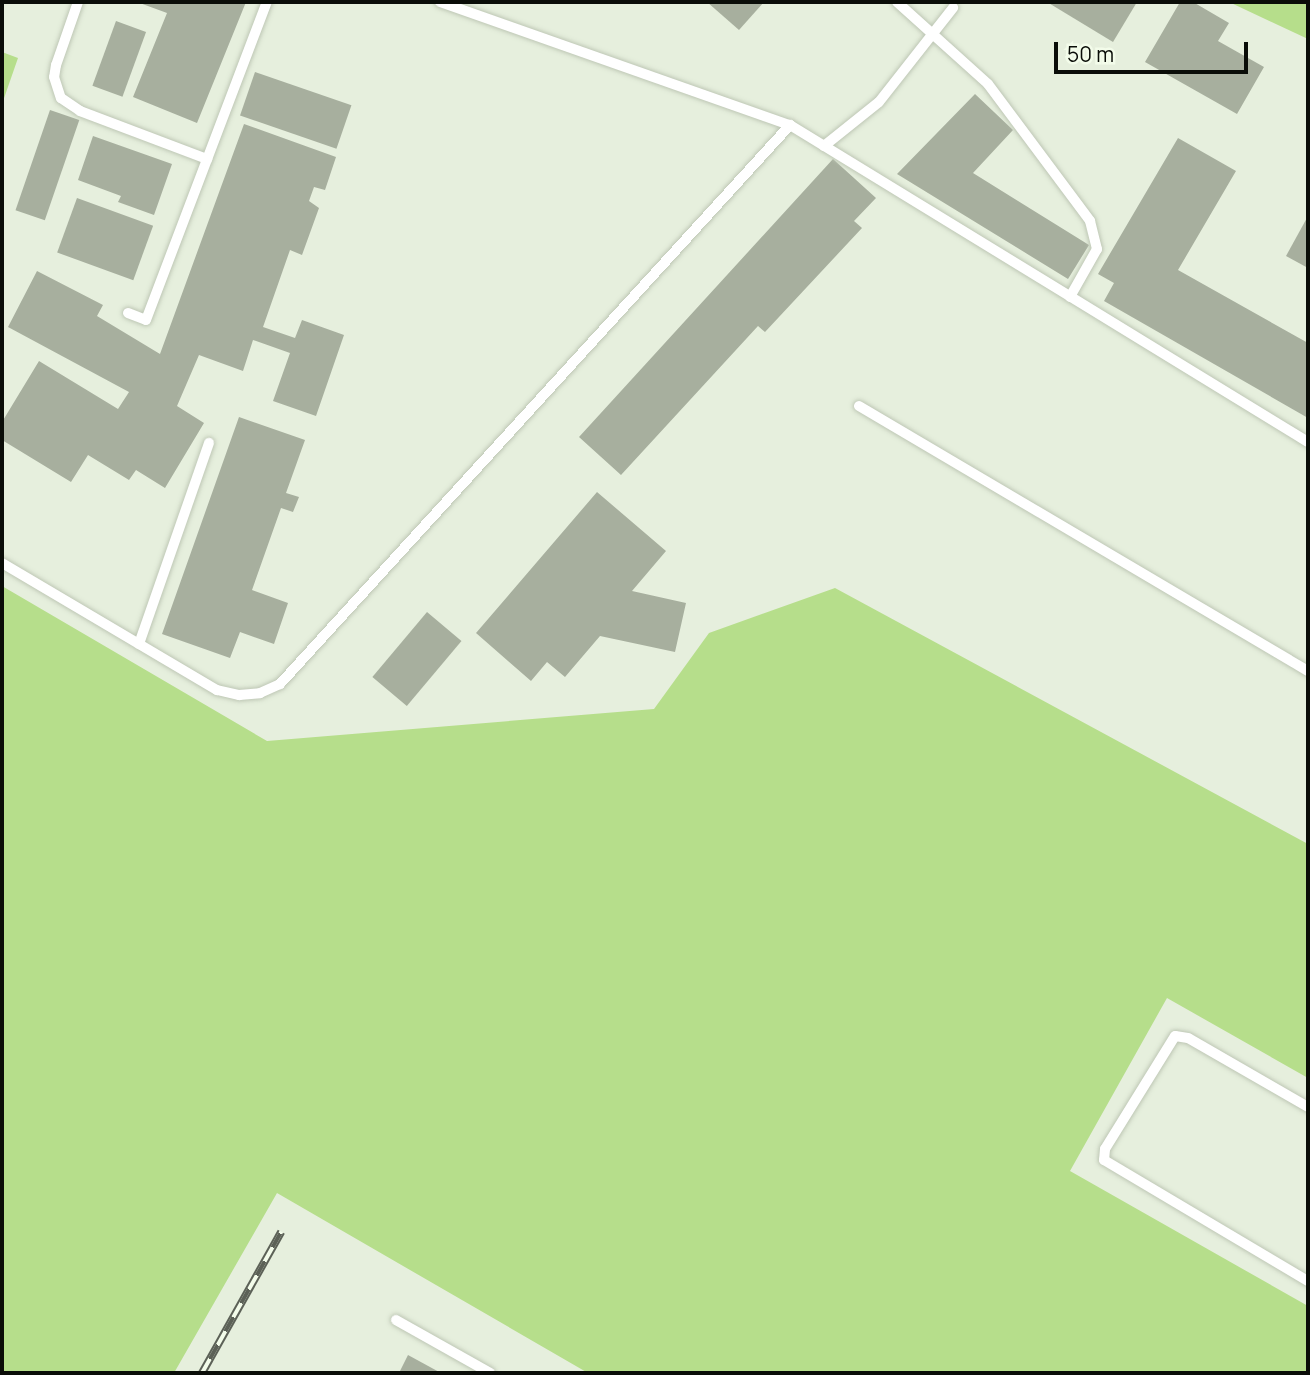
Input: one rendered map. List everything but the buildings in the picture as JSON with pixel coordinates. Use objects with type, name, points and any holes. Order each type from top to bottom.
[{"type":"lane","points":[[78,2],[54,76],[61,98],[80,111],[207,159]]},
{"type":"lane","points":[[128,313],[146,320],[267,2]]},
{"type":"lane","points":[[440,2],[790,125],[1308,442]]},
{"type":"lane","points":[[897,2],[934,32],[988,84],[1090,221],[1097,249],[1070,297]]},
{"type":"lane","points":[[824,146],[879,102],[953,8]]},
{"type":"lane","points":[[2,563],[217,690],[239,695],[260,693],[280,684],[790,125]]},
{"type":"lane","points":[[859,406],[1308,671]]},
{"type":"lane","points":[[139,644],[209,443]]},
{"type":"lane","points":[[1308,1107],[1188,1038],[1175,1036],[1105,1149],[1104,1160],[1308,1281]]},
{"type":"lane","points":[[396,1320],[490,1373]]},
{"type":"shaded area","points":[[1229,2],[1308,2],[1308,39]]},
{"type":"shaded area","points":[[2,52],[18,58],[2,104]]},
{"type":"shaded area","points":[[2,586],[267,741],[654,709],[709,633],[835,588],[1308,844],[1308,1078],[1167,998],[1070,1171],[1308,1306],[1308,1373],[588,1373],[277,1193],[174,1373],[2,1373]]},
{"type":"railway","points":[[202,1373],[281,1232]]}]
